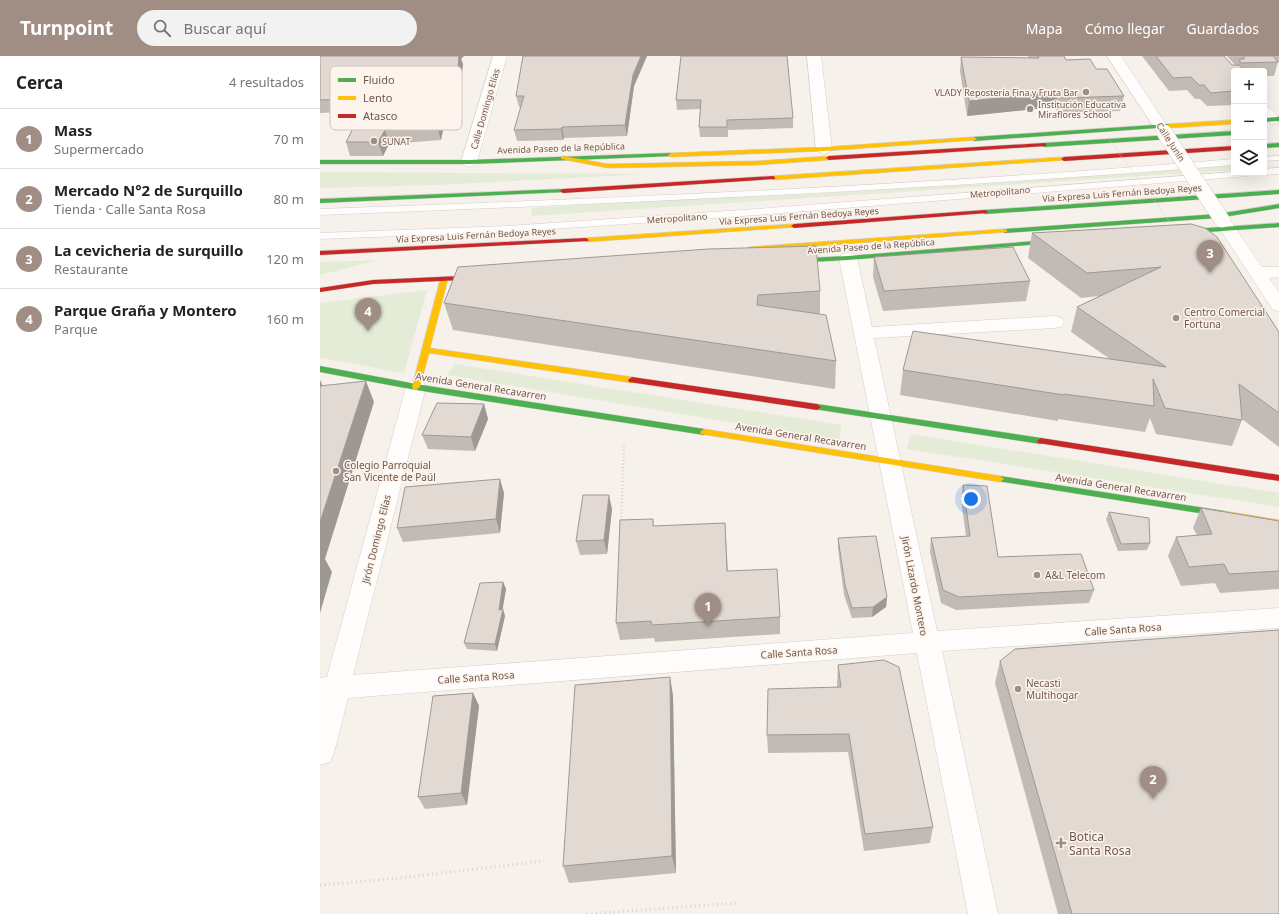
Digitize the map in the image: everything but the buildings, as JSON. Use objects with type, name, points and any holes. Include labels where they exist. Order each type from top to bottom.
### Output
[{"type":"main road","name":"Avenida Paseo de la República","points":[[320,162],[470,162],[824,149],[1162,129],[1231,122]]},
{"type":"main road","points":[[563,158],[608,166],[757,163],[1231,133]]},
{"type":"main road","points":[[1267,146],[1279,145]]},
{"type":"main road","points":[[320,201],[588,190],[1231,148]]},
{"type":"main road","name":"Vía Expresa Luis Fernán Bedoya Reyes","points":[[320,253],[608,239],[1279,192]]},
{"type":"main road","points":[[740,250],[1217,216],[1279,206]]},
{"type":"main road","points":[[1170,228],[1224,224],[1279,225]]},
{"type":"main road","name":"Avenida Paseo de la República","points":[[777,262],[1068,241]]},
{"type":"main road","points":[[320,290],[373,282],[490,277]]},
{"type":"main road","name":"Jirón Domingo Elías","points":[[416,387],[444,279]]},
{"type":"main road","points":[[426,350],[881,416],[1279,478]]},
{"type":"main road","name":"Avenida General Recavarren","points":[[320,369],[416,387],[1279,523]]},
{"type":"street","name":"Calle Domingo Elías","points":[[470,162],[500,56]]},
{"type":"street","points":[[814,56],[824,149]]},
{"type":"street","name":"Calle Junín","points":[[1114,56],[1279,306]]},
{"type":"street","name":"Jirón Lizardo Montero","points":[[848,258],[983,914]]},
{"type":"street","points":[[1257,273],[1279,272]]},
{"type":"street","points":[[864,333],[1055,322]]},
{"type":"street","name":"Jirón Domingo Elías","points":[[320,753],[329,689],[416,387]]},
{"type":"street","name":"Calle Santa Rosa","points":[[329,689],[927,642],[1279,618]]},
{"type":"lane","points":[[1267,159],[1279,158]]},
{"type":"lane","name":"Metropolitano","points":[[320,212],[645,200],[1103,173],[1231,162]]},
{"type":"lane","points":[[1267,172],[1279,171]]},
{"type":"lane","name":"Metropolitano","points":[[320,236],[516,229],[757,212],[1231,174]]},
{"type":"path","points":[[1108,138],[1170,228]]},
{"type":"path","points":[[621,528],[623,444],[633,421]]},
{"type":"path","points":[[320,885],[391,880],[544,861]]},
{"type":"path","points":[[587,914],[737,903]]},
{"type":"green space","points":[[1231,164],[1231,170],[531,216],[532,208]]},
{"type":"green space","points":[[320,172],[648,174],[436,185],[320,188]]},
{"type":"green space","points":[[379,260],[320,275],[320,262]]},
{"type":"green space","points":[[427,290],[404,373],[320,358],[320,303]]},
{"type":"green space","points":[[455,364],[841,425],[840,440],[447,375]]},
{"type":"green space","points":[[911,434],[1279,493],[1279,507],[907,449]]},
{"type":"traffic: fast","points":[[1267,120],[1279,119]]},
{"type":"traffic: fast","points":[[974,139],[1169,126]]},
{"type":"traffic: fast","points":[[1044,145],[1231,133]]},
{"type":"traffic: fast","points":[[1267,146],[1279,145]]},
{"type":"traffic: fast","points":[[320,162],[469,162],[671,155]]},
{"type":"traffic: fast","points":[[320,201],[563,191]]},
{"type":"traffic: fast","points":[[985,212],[1279,192]]},
{"type":"traffic: fast","points":[[1005,231],[1217,216],[1279,206]]},
{"type":"traffic: fast","points":[[1179,232],[1279,225]]},
{"type":"traffic: fast","points":[[788,261],[848,258],[1061,241]]},
{"type":"traffic: fast","points":[[320,369],[416,387],[704,432]]},
{"type":"traffic: fast","points":[[817,407],[1041,441]]},
{"type":"traffic: fast","points":[[1000,479],[1224,514]]},
{"type":"traffic: slow","points":[[1169,126],[1231,122]]},
{"type":"traffic: slow","points":[[671,155],[824,149],[974,139]]},
{"type":"traffic: slow","points":[[563,158],[608,166],[757,163],[829,158]]},
{"type":"traffic: slow","points":[[773,178],[1064,159]]},
{"type":"traffic: slow","points":[[586,240],[794,226]]},
{"type":"traffic: slow","points":[[749,249],[1005,231]]},
{"type":"traffic: slow","points":[[416,387],[444,279]]},
{"type":"traffic: slow","points":[[426,350],[632,380]]},
{"type":"traffic: slow","points":[[704,432],[1000,479]]},
{"type":"traffic: slow","points":[[1224,514],[1279,523]]},
{"type":"traffic: jam","points":[[829,158],[1044,145]]},
{"type":"traffic: jam","points":[[1064,159],[1231,148]]},
{"type":"traffic: jam","points":[[563,191],[773,178]]},
{"type":"traffic: jam","points":[[794,226],[985,212]]},
{"type":"traffic: jam","points":[[320,253],[586,240]]},
{"type":"traffic: jam","points":[[320,290],[373,282],[482,277]]},
{"type":"traffic: jam","points":[[632,380],[817,407]]},
{"type":"traffic: jam","points":[[1041,441],[1279,478]]},
{"type":"place","name":"VLADY Repostería Fina y Fruta Bar","points":[[1086,92]]},
{"type":"place","name":"Institución Educativa Miraflores School","points":[[1030,109]]},
{"type":"place","name":"SUNAT","points":[[374,141]]},
{"type":"place","name":"La cevicheria de surquillo","points":[[1210,273]]},
{"type":"place","name":"Centro Comercial Fortuna","points":[[1176,318]]},
{"type":"place","name":"Parque Graña y Montero","points":[[368,331]]},
{"type":"place","name":"Colegio Parroquial San Vicente de Paúl","points":[[336,471]]},
{"type":"place","name":"A&L Telecom","points":[[1037,575]]},
{"type":"place","name":"Mass","points":[[708,626]]},
{"type":"place","name":"Necasti Multihogar","points":[[1018,689]]},
{"type":"place","name":"Mercado N°2 de Surquillo","points":[[1153,799]]},
{"type":"place","name":"Botica Santa Rosa","points":[[1061,843]]}]
